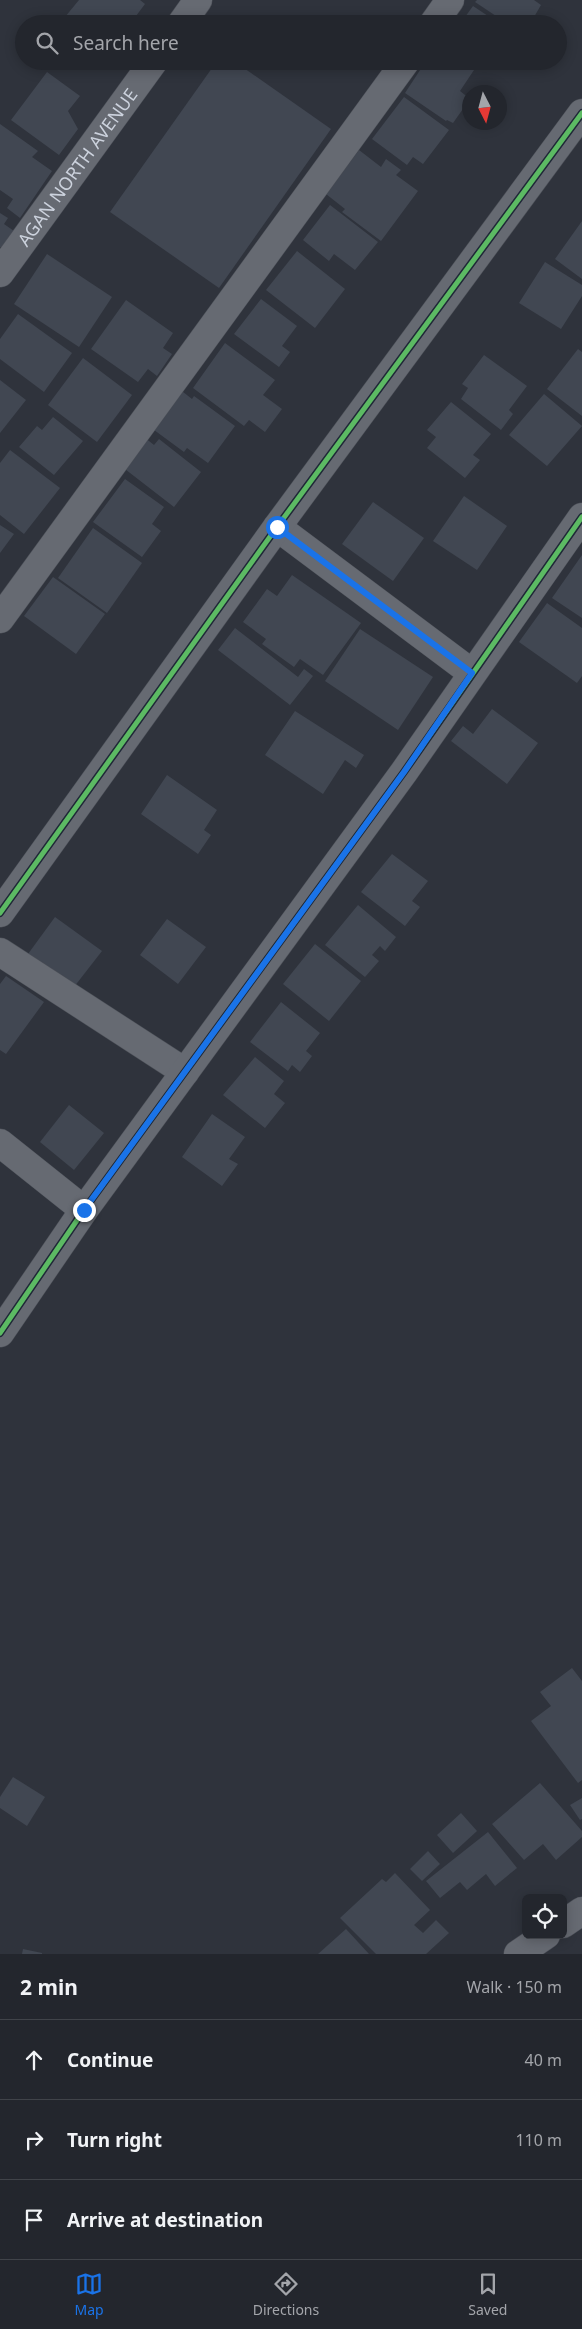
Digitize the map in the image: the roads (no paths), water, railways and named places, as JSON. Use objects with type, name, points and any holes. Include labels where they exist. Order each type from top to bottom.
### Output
[{"type":"street","points":[[187,15],[198,0]]},
{"type":"street","points":[[439,15],[450,0]]},
{"type":"street","name":"AGAN NORTH AVENUE","points":[[0,273],[147,70]]},
{"type":"street","points":[[0,619],[399,70]]},
{"type":"street","points":[[0,913],[277,527],[582,114]]},
{"type":"street","points":[[1,1331],[84,1210],[404,772],[582,517]]},
{"type":"street","points":[[277,527],[472,673]]},
{"type":"street","points":[[0,952],[185,1072]]},
{"type":"street","points":[[0,1143],[84,1210]]},
{"type":"street","points":[[567,1921],[582,1911]]},
{"type":"street","points":[[518,1954],[540,1939]]}]
